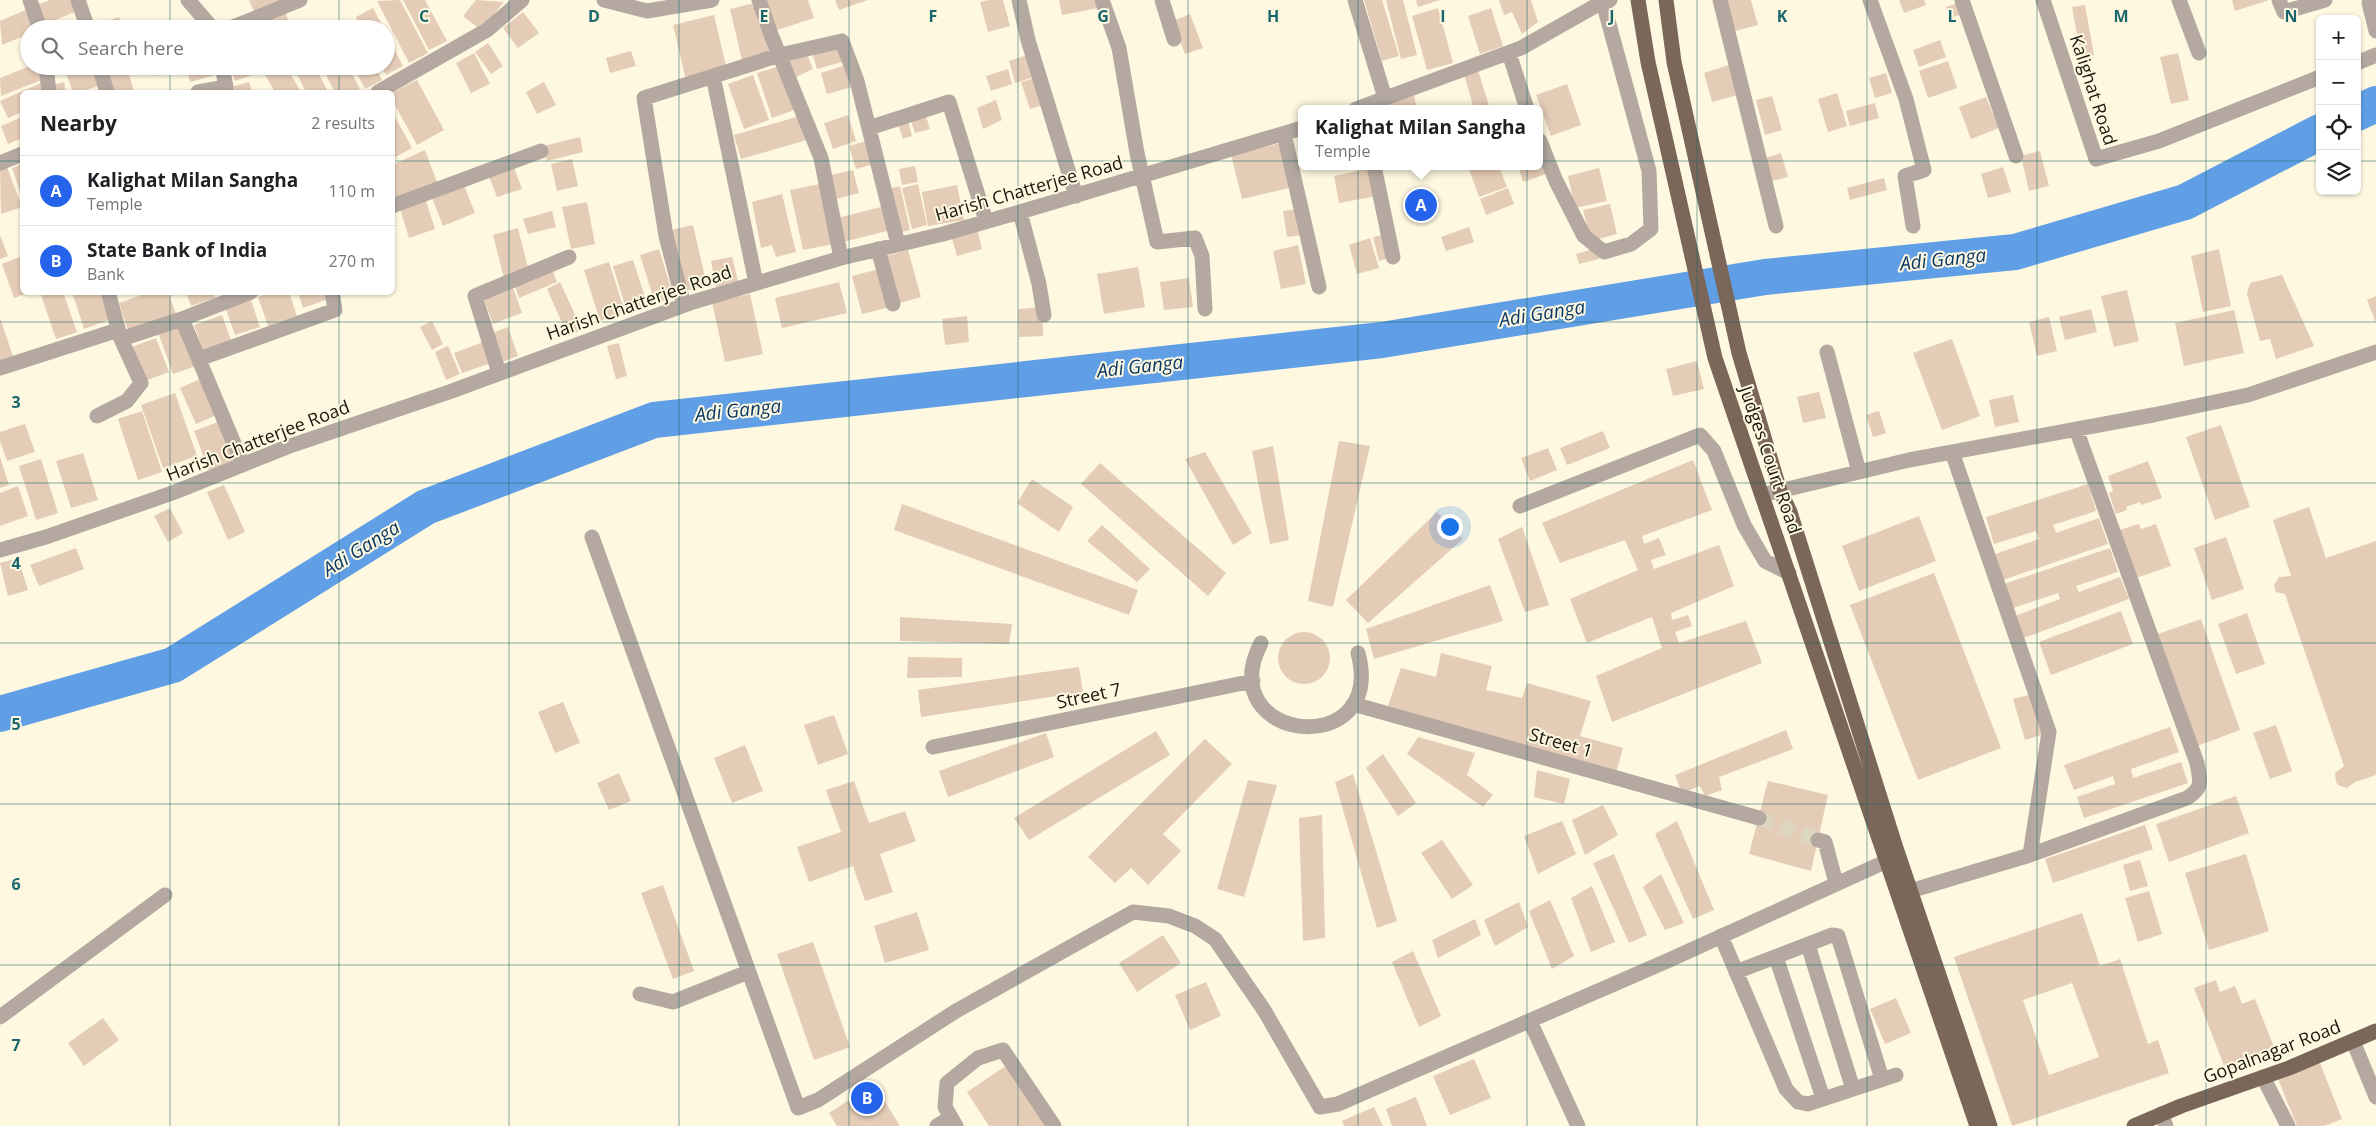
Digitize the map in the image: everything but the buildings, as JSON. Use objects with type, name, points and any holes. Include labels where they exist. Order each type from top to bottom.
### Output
[{"type":"main road","name":"Judges Court Road","points":[[1638,0],[1648,62],[1715,358],[1978,1126]]},
{"type":"main road","name":"Judges Court Road","points":[[1666,0],[1674,62],[1738,353],[1780,491],[1790,512],[1910,891],[1990,1126]]},
{"type":"main road","name":"Gopalnagar Road","points":[[2134,1126],[2164,1120],[2182,1106],[2263,1077],[2376,1031]]},
{"type":"street","points":[[30,0],[37,20]]},
{"type":"street","points":[[78,0],[85,20]]},
{"type":"street","points":[[188,0],[205,20]]},
{"type":"street","points":[[250,20],[300,0]]},
{"type":"street","points":[[382,90],[488,30],[522,0]]},
{"type":"street","points":[[604,0],[647,11],[709,1]]},
{"type":"street","points":[[759,0],[821,158],[841,258]]},
{"type":"street","points":[[1019,0],[1028,40],[1076,196]]},
{"type":"street","points":[[1102,0],[1119,48],[1156,242],[1195,238],[1202,256],[1205,309]]},
{"type":"street","points":[[1162,0],[1174,39]]},
{"type":"street","points":[[1355,0],[1385,98]]},
{"type":"street","points":[[1720,0],[1776,226]]},
{"type":"street","points":[[1870,0],[1906,99],[1924,170],[1905,176],[1914,226]]},
{"type":"street","points":[[1962,0],[2016,156]]},
{"type":"street","name":"Kalighat Road","points":[[2043,0],[2096,159],[2159,141],[2316,80]]},
{"type":"street","points":[[2179,0],[2199,53]]},
{"type":"street","points":[[2279,0],[2284,12],[2325,0]]},
{"type":"street","points":[[2371,0],[2369,3],[2376,30]]},
{"type":"street","points":[[1368,105],[1509,53],[1607,1],[1649,171],[1651,229],[1631,244],[1604,252],[1584,236],[1556,181],[1543,148]]},
{"type":"street","points":[[684,305],[666,236],[644,98],[780,55],[842,41],[857,81],[898,244]]},
{"type":"street","points":[[1509,53],[1523,105]]},
{"type":"street","points":[[2361,61],[2376,55]]},
{"type":"street","points":[[47,75],[49,90]]},
{"type":"street","points":[[101,75],[105,90]]},
{"type":"street","points":[[224,75],[226,90]]},
{"type":"street","points":[[712,76],[756,283]]},
{"type":"street","points":[[869,128],[949,102],[986,221]]},
{"type":"street","name":"Harish Chatterjee Road","points":[[0,550],[46,537],[140,504],[287,447],[684,305],[841,258],[1076,196],[1298,129]]},
{"type":"street","points":[[1284,134],[1319,287]]},
{"type":"street","points":[[395,205],[541,151]]},
{"type":"street","points":[[0,163],[20,155]]},
{"type":"street","points":[[1375,170],[1393,257]]},
{"type":"street","points":[[1020,212],[1039,284],[1044,315]]},
{"type":"street","points":[[878,249],[893,304]]},
{"type":"street","points":[[499,372],[475,296],[569,257]]},
{"type":"street","points":[[97,416],[128,400],[141,383],[120,334],[109,295]]},
{"type":"street","points":[[0,368],[120,334],[182,319],[243,295]]},
{"type":"street","points":[[199,359],[335,310],[332,295]]},
{"type":"street","points":[[182,319],[243,465]]},
{"type":"street","points":[[1826,352],[1859,472]]},
{"type":"street","points":[[1762,495],[1952,452],[2153,415],[2248,395],[2376,352]]},
{"type":"street","points":[[1910,891],[2030,855],[2187,798],[2196,793],[2201,784],[2197,763],[2076,429]]},
{"type":"street","points":[[1520,506],[1700,435],[1714,451],[1744,525],[1765,561],[1789,573]]},
{"type":"street","points":[[1952,452],[2049,732],[2030,855]]},
{"type":"street","points":[[592,537],[798,1108],[818,1100],[956,1011],[1133,912],[1169,916],[1195,926],[1215,939],[1264,1010],[1320,1107],[1338,1104],[1530,1021],[1887,861]]},
{"type":"street","points":[[1261,643],[1252,667],[1252,681],[1262,705],[1282,722],[1308,729],[1333,722],[1352,704],[1362,680],[1358,653]]},
{"type":"street","name":"Street 7","points":[[933,747],[1252,681]]},
{"type":"street","name":"Street 1","points":[[1352,704],[1758,818]]},
{"type":"street","points":[[1818,840],[1825,842],[1836,883]]},
{"type":"street","points":[[0,1017],[165,895]]},
{"type":"street","points":[[1721,936],[1736,972],[1786,1089],[1798,1102],[1808,1104],[1889,1077],[1838,936],[1832,936],[1736,972]]},
{"type":"street","points":[[1808,945],[1853,1089]]},
{"type":"street","points":[[1776,957],[1823,1098]]},
{"type":"street","points":[[640,994],[674,1002],[748,972]]},
{"type":"street","points":[[1530,1021],[1578,1126]]},
{"type":"street","points":[[2353,1040],[2376,1097]]},
{"type":"street","points":[[948,1123],[945,1107],[947,1083],[978,1058],[1003,1050],[1054,1126]]},
{"type":"street","points":[[2263,1077],[2288,1126]]},
{"type":"waterway","name":"Adi Ganga","points":[[2361,111],[2376,104]]},
{"type":"waterway","name":"Adi Ganga","points":[[0,714],[173,665],[426,507],[654,420],[1382,340],[1765,277],[2015,252],[2185,202],[2316,134]]},
{"type":"tunnel","points":[[1759,818],[1818,840]]},
{"type":"place","name":"Kalighat Milan Sangha","points":[[1421,205]]},
{"type":"place","name":"State Bank of India","points":[[867,1098]]}]
